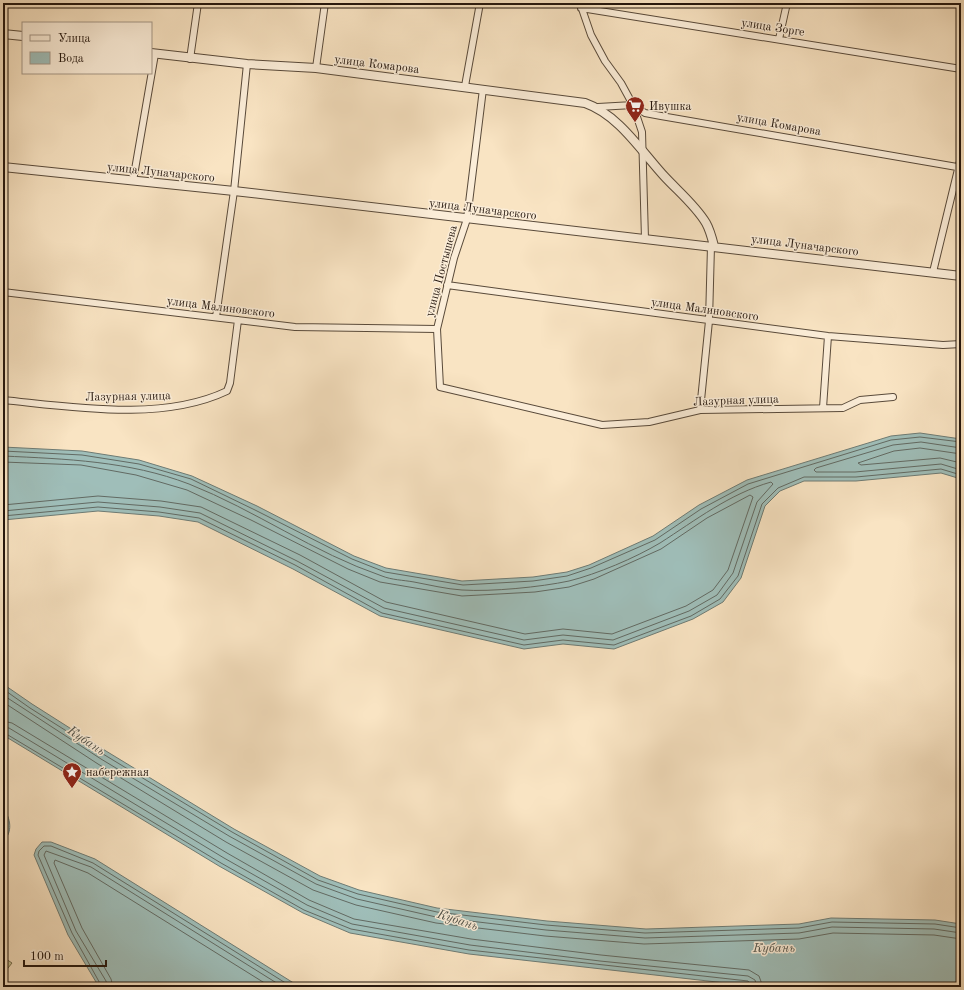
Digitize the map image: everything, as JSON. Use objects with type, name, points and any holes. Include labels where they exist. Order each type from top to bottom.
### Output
[{"type":"street","points":[[190,59],[198,3]]},
{"type":"street","points":[[316,68],[325,3]]},
{"type":"street","points":[[465,86],[480,3]]},
{"type":"street","points":[[780,39],[787,3]]},
{"type":"street","points":[[580,5],[591,35],[605,61],[622,83],[633,105],[642,132],[644,154],[644,239]]},
{"type":"street","name":"улица Зорге","points":[[580,5],[961,69]]},
{"type":"street","points":[[3,34],[22,36]]},
{"type":"street","name":"улица Комарова","points":[[153,54],[247,64],[316,68],[465,86],[585,103],[598,107],[633,105],[645,113],[957,166]]},
{"type":"street","points":[[216,317],[234,191],[247,64]]},
{"type":"street","points":[[133,181],[150,74]]},
{"type":"street","name":"улица Постышева","points":[[440,387],[437,329],[447,285],[467,219],[483,89]]},
{"type":"street","name":"улица Комарова","points":[[598,107],[623,128],[644,154],[699,214],[710,232],[713,246]]},
{"type":"street","points":[[933,272],[957,166],[961,157]]},
{"type":"street","name":"улица Луначарского","points":[[3,167],[234,191],[961,276]]},
{"type":"street","points":[[954,183],[961,184]]},
{"type":"street","points":[[700,410],[709,321],[713,246]]},
{"type":"street","name":"улица Малиновского","points":[[447,285],[828,336],[943,345],[961,344]]},
{"type":"street","name":"улица Малиновского","points":[[3,292],[295,327],[437,329]]},
{"type":"street","name":"Лазурная улица","points":[[3,400],[84,409],[169,408],[214,397],[227,391],[230,383],[238,320]]},
{"type":"street","points":[[822,408],[828,336]]},
{"type":"street","name":"Лазурная улица","points":[[440,387],[602,425],[649,422],[700,410],[843,408],[860,400],[893,397]]},
{"type":"shaded area","points":[[3,957],[12,963],[4,973],[7,987],[3,987]]},
{"type":"water","points":[[920,433],[961,439],[961,479],[941,473],[856,481],[804,481],[780,491],[765,506],[741,578],[723,602],[693,619],[614,649],[563,644],[524,649],[380,616],[293,569],[198,522],[159,516],[98,511],[3,520],[3,447],[82,451],[139,460],[192,476],[257,506],[354,556],[386,568],[462,581],[533,577],[567,572],[589,565],[653,536],[699,505],[747,480],[891,436]]},
{"type":"water","name":"Кубань","points":[[3,684],[106,751],[234,829],[320,876],[359,890],[437,908],[547,921],[646,929],[799,924],[831,918],[935,920],[961,924],[961,987],[761,987],[469,954],[350,933],[303,913],[219,866],[3,735]]},
{"type":"water","points":[[3,808],[8,816],[10,830],[3,841]]},
{"type":"water","points":[[42,842],[51,842],[95,859],[300,987],[99,987],[68,935],[34,855],[36,849]]},
{"type":"place","name":"Ивушка","points":[[635,123]]},
{"type":"place","name":"набережная","points":[[72,789]]}]
